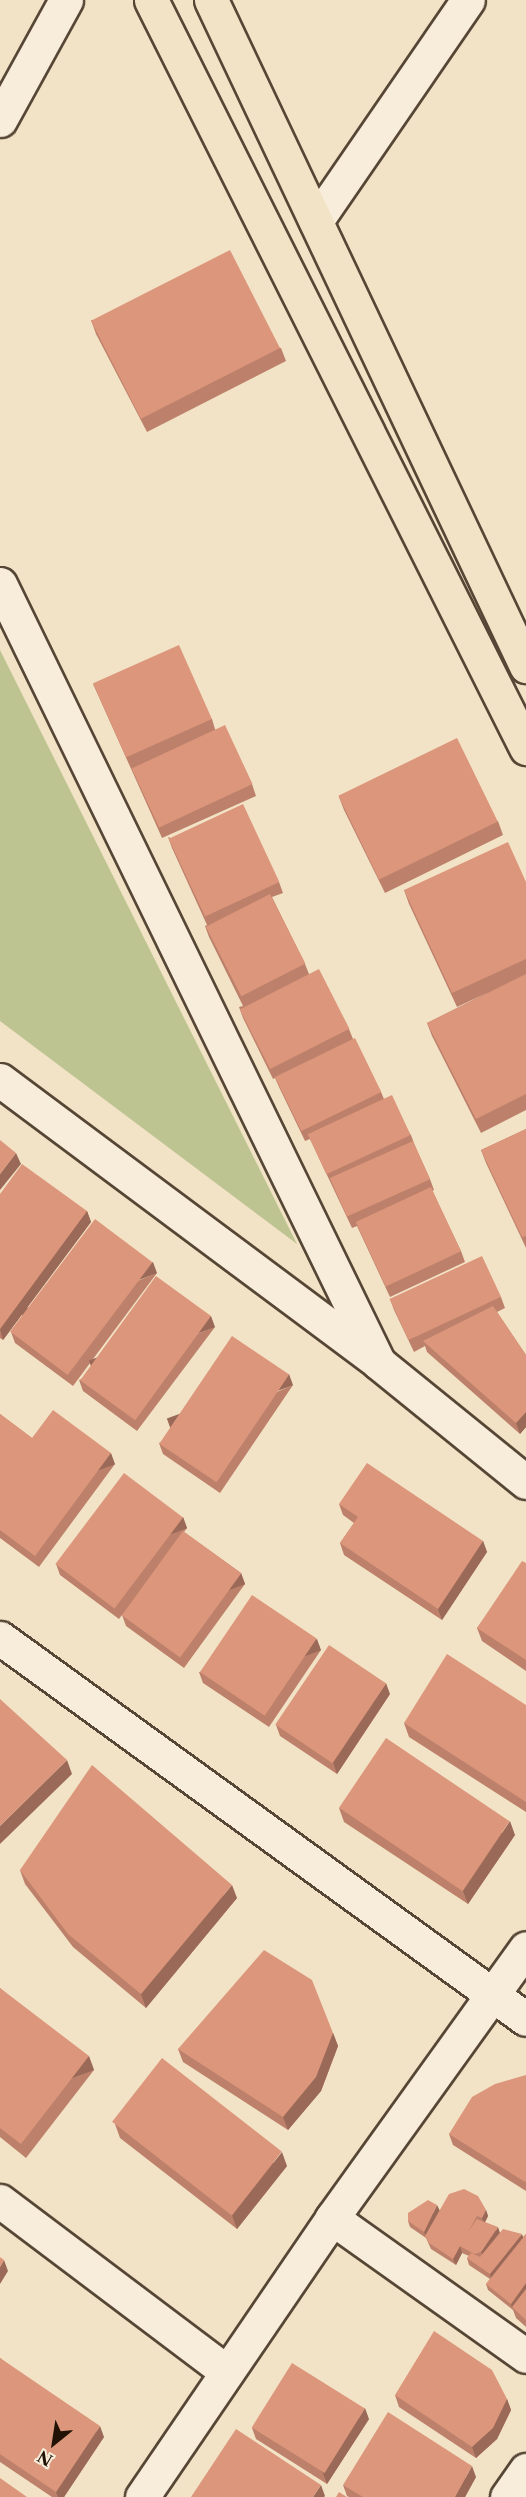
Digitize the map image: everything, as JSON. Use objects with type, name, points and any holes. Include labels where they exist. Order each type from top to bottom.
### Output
[{"type":"main road","points":[[152,0],[526,748]]},
{"type":"main road","points":[[211,0],[526,666]]},
{"type":"street","points":[[0,120],[66,0]]},
{"type":"street","points":[[316,221],[468,0]]},
{"type":"street","points":[[0,584],[379,1363]]},
{"type":"street","points":[[0,1080],[379,1363],[526,1482]]},
{"type":"street","points":[[0,1638],[526,2019]]},
{"type":"street","points":[[142,2497],[332,2218],[494,1996],[526,1948]]},
{"type":"street","points":[[0,2201],[226,2371]]},
{"type":"street","points":[[332,2218],[526,2356]]},
{"type":"street","points":[[507,2497],[526,2470]]},
{"type":"green space","points":[[0,650],[297,1244],[0,1021]]},
{"type":"building","points":[[230,250],[280,348],[141,419],[91,321]]},
{"type":"building","points":[[179,645],[212,719],[126,757],[93,683]]},
{"type":"building","points":[[225,725],[252,784],[159,827],[132,769]]},
{"type":"building","points":[[457,738],[498,822],[379,879],[338,796]]},
{"type":"building","points":[[243,804],[279,882],[205,917],[169,839]]},
{"type":"building","points":[[508,842],[526,882],[526,959],[452,993],[404,890]]},
{"type":"building","points":[[270,894],[305,963],[241,996],[206,927]]},
{"type":"building","points":[[319,969],[349,1029],[270,1069],[240,1009]]},
{"type":"building","points":[[526,974],[526,1094],[476,1119],[427,1023]]},
{"type":"building","points":[[355,1038],[381,1092],[301,1131],[275,1077]]},
{"type":"building","points":[[392,1095],[411,1135],[326,1174],[308,1134]]},
{"type":"building","points":[[526,1129],[526,1236],[522,1237],[481,1150]]},
{"type":"building","points":[[0,1140],[16,1153],[0,1174]]},
{"type":"building","points":[[413,1141],[430,1179],[347,1216],[330,1178]]},
{"type":"building","points":[[22,1164],[87,1211],[0,1329],[0,1194]]},
{"type":"building","points":[[431,1187],[461,1251],[386,1286],[356,1222]]},
{"type":"building","points":[[95,1219],[153,1262],[68,1375],[10,1332]]},
{"type":"building","points":[[482,1256],[501,1297],[409,1340],[390,1299]]},
{"type":"building","points":[[156,1276],[211,1316],[135,1420],[80,1380]]},
{"type":"building","points":[[493,1306],[526,1355],[526,1412],[516,1423],[423,1341]]},
{"type":"building","points":[[232,1336],[289,1375],[217,1482],[159,1444]]},
{"type":"building","points":[[53,1410],[111,1453],[35,1556],[0,1530],[0,1414],[32,1438]]},
{"type":"building","points":[[367,1463],[483,1541],[438,1609],[340,1543],[358,1517],[339,1504]]},
{"type":"building","points":[[124,1473],[183,1518],[114,1609],[55,1564]]},
{"type":"building","points":[[183,1531],[241,1573],[180,1657],[122,1615]]},
{"type":"building","points":[[522,1561],[526,1563],[526,1660],[477,1628]]},
{"type":"building","points":[[252,1595],[317,1639],[265,1716],[200,1672]]},
{"type":"building","points":[[329,1645],[386,1684],[333,1763],[275,1725]]},
{"type":"building","points":[[447,1654],[526,1705],[526,1802],[404,1723]]},
{"type":"building","points":[[0,1699],[67,1760],[0,1826]]},
{"type":"building","points":[[386,1738],[510,1821],[463,1891],[339,1808]]},
{"type":"building","points":[[92,1765],[232,1885],[141,1994],[68,1934],[20,1870]]},
{"type":"building","points":[[264,1950],[312,1980],[333,2033],[316,2077],[283,2117],[178,2049]]},
{"type":"building","points":[[0,1988],[89,2056],[21,2144],[0,2128]]},
{"type":"building","points":[[162,2058],[282,2152],[232,2215],[112,2122]]},
{"type":"building","points":[[526,2075],[525,2182],[449,2134],[472,2097],[495,2084]]},
{"type":"building","points":[[464,2189],[478,2196],[486,2210],[482,2218],[477,2216],[468,2232],[477,2219],[498,2227],[481,2252],[474,2254],[460,2246],[453,2259],[429,2243],[425,2236],[449,2194]]},
{"type":"building","points":[[428,2200],[437,2205],[424,2232],[408,2221],[408,2213]]},
{"type":"building","points":[[503,2229],[522,2234],[490,2274],[467,2258],[471,2253],[480,2257]]},
{"type":"building","points":[[526,2234],[526,2283],[511,2304],[486,2284]]},
{"type":"building","points":[[526,2289],[526,2320],[512,2307]]},
{"type":"building","points":[[434,2331],[492,2370],[507,2399],[493,2428],[472,2447],[395,2395]]},
{"type":"building","points":[[0,2358],[100,2426],[56,2492],[0,2454]]},
{"type":"building","points":[[292,2363],[365,2409],[325,2473],[252,2427]]},
{"type":"building","points":[[388,2412],[472,2466],[455,2497],[363,2497],[343,2485]]},
{"type":"building","points":[[236,2429],[321,2485],[313,2497],[191,2497]]},
{"type":"building","points":[[0,2478],[27,2497],[0,2497]]},
{"type":"building","points":[[339,2492],[347,2497],[336,2497]]}]
